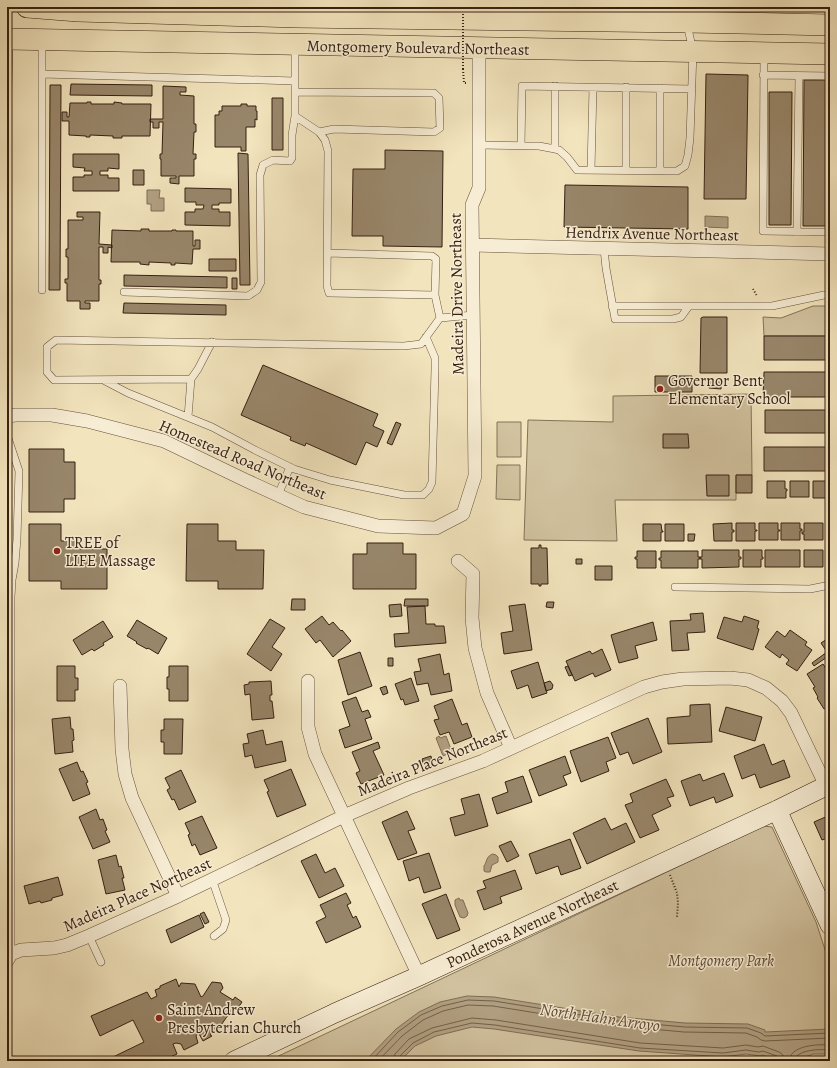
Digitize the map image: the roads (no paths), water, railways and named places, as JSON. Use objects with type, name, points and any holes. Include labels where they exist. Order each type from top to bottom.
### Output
[{"type":"main road","name":"Montgomery Boulevard Northeast","points":[[35,8],[78,11],[262,11],[296,17],[830,25]]},
{"type":"main road","points":[[35,8],[42,40]]},
{"type":"main road","points":[[295,44],[296,17]]},
{"type":"main road","name":"Montgomery Boulevard Northeast","points":[[8,39],[830,54]]},
{"type":"street","name":"Madeira Drive Northeast","points":[[463,514],[475,476],[472,205],[479,188],[480,48]]},
{"type":"street","name":"Hendrix Avenue Northeast","points":[[473,245],[830,254]]},
{"type":"street","name":"Homestead Road Northeast","points":[[7,416],[26,414],[66,417],[164,441],[304,507],[378,526],[436,528],[463,514]]},
{"type":"street","points":[[458,561],[472,574],[472,618],[475,648],[488,693],[511,748]]},
{"type":"street","name":"Madeira Place Northeast","points":[[9,958],[21,950],[54,948],[67,945],[89,936],[178,896],[344,816],[409,788],[483,761],[644,687],[662,682],[682,679],[730,678],[748,680],[766,688],[782,701],[791,713],[828,785]]},
{"type":"street","points":[[308,681],[308,727],[314,754],[419,976]]},
{"type":"street","points":[[120,686],[122,748],[132,798],[178,896]]},
{"type":"street","name":"Ponderosa Avenue Northeast","points":[[234,1061],[828,785]]},
{"type":"street","points":[[777,810],[830,925]]},
{"type":"lane","points":[[629,7],[641,9],[660,22]]},
{"type":"lane","points":[[479,145],[539,146],[559,150],[567,157],[577,170],[677,171],[685,166],[690,138],[693,52],[687,22]]},
{"type":"lane","points":[[7,140],[8,39]]},
{"type":"lane","points":[[42,40],[42,290]]},
{"type":"lane","points":[[124,292],[248,296],[258,290],[261,282],[260,175],[263,165],[273,160],[290,161],[292,158],[292,135],[295,116],[295,44]]},
{"type":"lane","points":[[764,52],[763,231],[830,232]]},
{"type":"lane","points":[[42,74],[295,81]]},
{"type":"lane","points":[[763,75],[830,76]]},
{"type":"lane","points":[[797,232],[799,76]]},
{"type":"lane","points":[[521,146],[522,86],[692,89]]},
{"type":"lane","points":[[555,86],[555,149]]},
{"type":"lane","points":[[591,170],[593,87]]},
{"type":"lane","points":[[626,87],[626,170]]},
{"type":"lane","points":[[660,88],[660,171]]},
{"type":"lane","points":[[295,92],[434,93],[439,98],[440,128],[434,132],[334,129],[319,132]]},
{"type":"lane","points":[[295,116],[319,132],[325,140],[328,151],[327,286],[330,293],[435,295]]},
{"type":"lane","points":[[604,248],[615,319],[673,319],[681,317],[689,306]]},
{"type":"lane","points":[[327,253],[432,256],[436,260],[435,295],[440,318]]},
{"type":"lane","points":[[612,306],[772,306],[830,295]]},
{"type":"lane","points":[[191,379],[54,380],[48,372],[48,347],[56,340],[404,346],[421,344],[440,318],[474,315]]},
{"type":"lane","points":[[103,380],[128,393],[212,427],[290,467],[330,480],[404,495],[423,495],[429,489],[432,482],[435,358],[426,337]]},
{"type":"lane","points":[[188,417],[191,379],[212,342]]},
{"type":"lane","points":[[7,435],[19,471],[17,539],[9,587],[9,958]]},
{"type":"lane","points":[[278,495],[290,467]]},
{"type":"lane","points":[[674,588],[810,589],[830,585]]},
{"type":"lane","points":[[212,879],[226,920],[223,929],[214,936]]},
{"type":"lane","points":[[89,936],[101,962]]},
{"type":"water","points":[[147,190],[160,190],[159,198],[164,198],[164,211],[151,211],[151,204],[147,204]]},
{"type":"water","points":[[705,216],[728,217],[728,228],[705,227]]},
{"type":"water","points":[[439,736],[440,738],[446,736],[452,752],[443,756],[436,738]]},
{"type":"water","points":[[493,854],[498,857],[498,862],[492,865],[490,872],[486,872],[484,871],[484,866],[488,858]]},
{"type":"water","points":[[459,898],[460,900],[463,900],[468,913],[464,918],[460,917],[455,905],[455,900]]},
{"type":"water","name":"North Hahn Arroyo","points":[[467,996],[494,997],[619,1017],[685,1023],[748,1024],[765,1030],[765,1032],[830,1029],[830,1054],[813,1054],[796,1061],[780,1061],[762,1055],[746,1054],[723,1057],[639,1051],[472,1027],[436,1036],[415,1046],[400,1061],[365,1061],[396,1029],[419,1012],[440,1002]]},
{"type":"place","name":"Governor Bent Elementary School","points":[[660,389]]},
{"type":"place","name":"TREE of LIFE Massage","points":[[57,551]]},
{"type":"place","name":"Saint Andrew Presbyterian Church","points":[[159,1018]]},
{"type":"park label","name":"Montgomery Park","points":[[721,960]]}]
